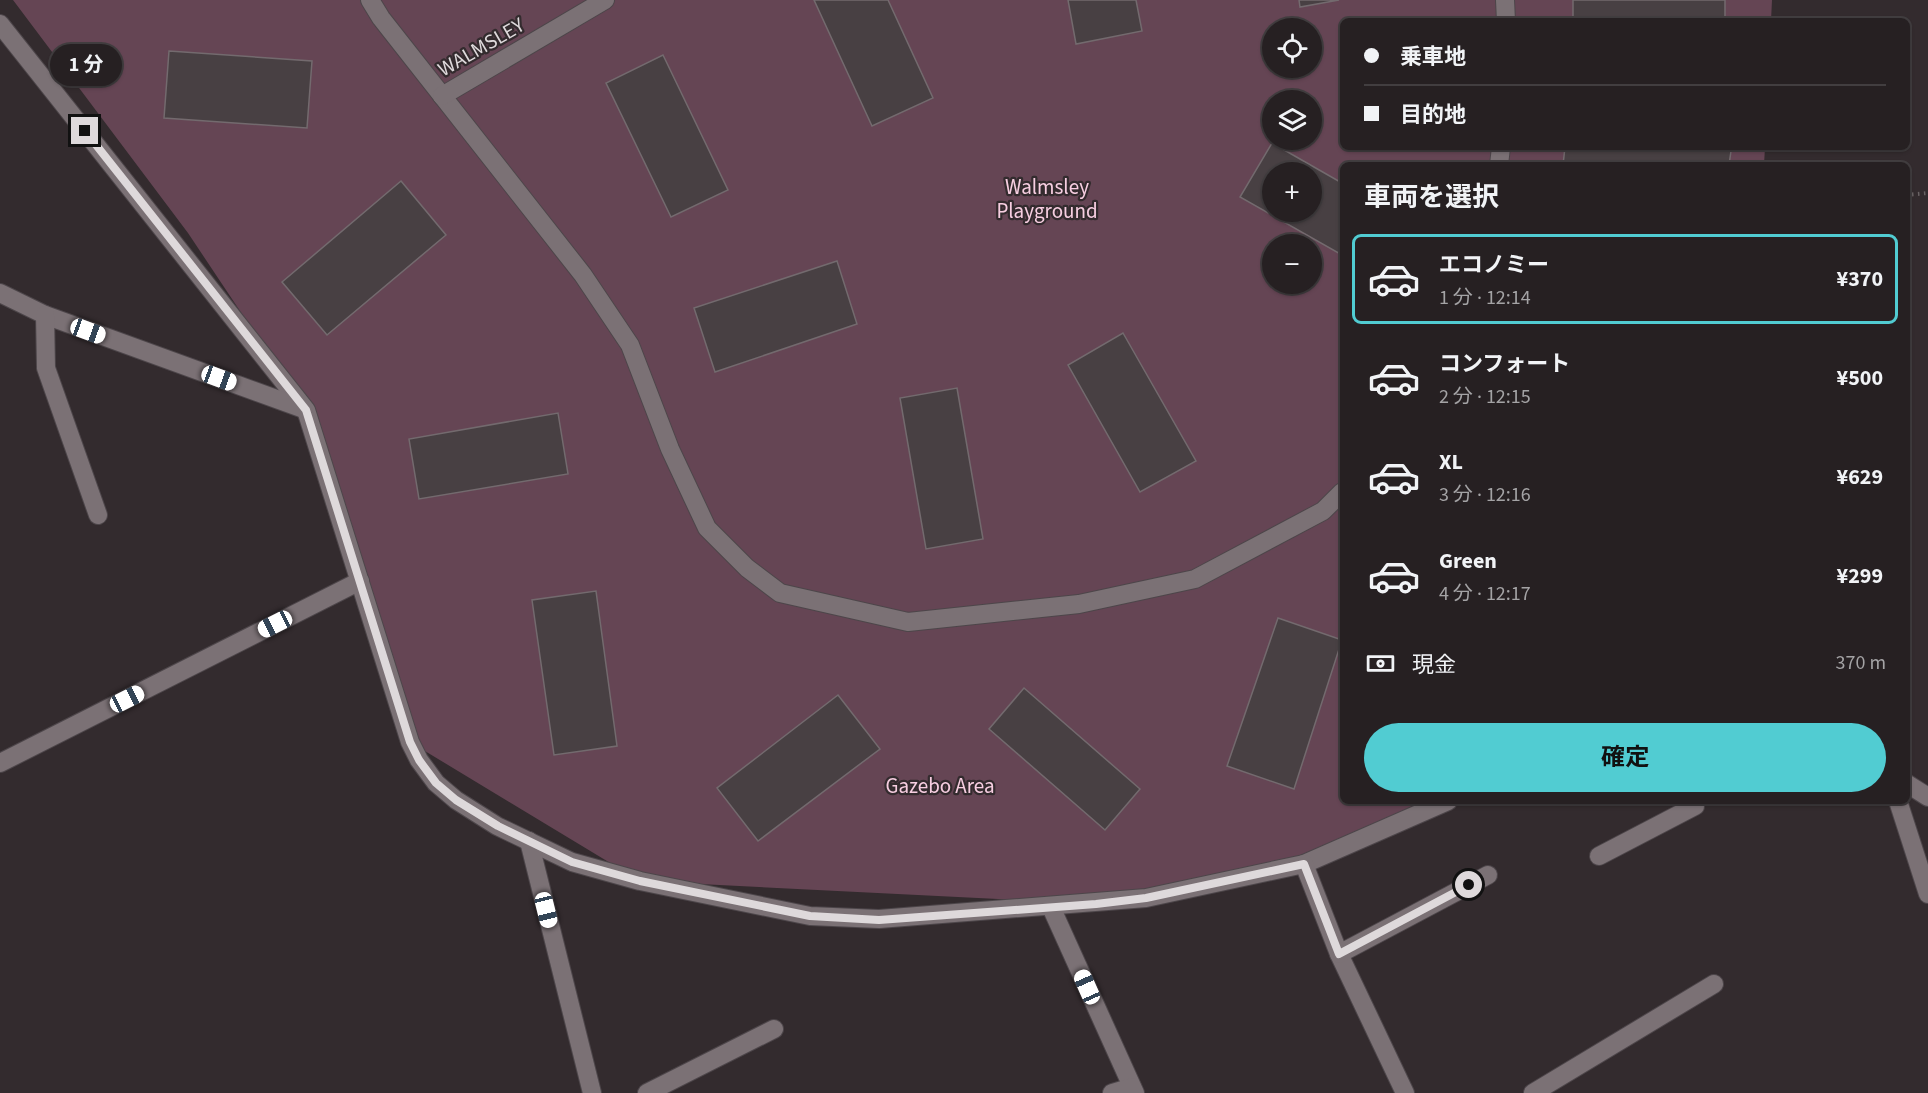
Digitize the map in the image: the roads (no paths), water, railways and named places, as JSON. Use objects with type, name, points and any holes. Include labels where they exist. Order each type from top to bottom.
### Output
[{"type":"street","points":[[370,0],[381,18],[583,275],[630,345],[670,449],[707,528],[747,568],[780,593],[908,622],[1079,604],[1195,579],[1323,512],[1340,494]]},
{"type":"street","name":"WALMSLEY","points":[[442,96],[605,0]]},
{"type":"street","points":[[1505,0],[1506,18]]},
{"type":"street","points":[[0,24],[306,410],[410,742],[419,760],[436,783],[456,800],[498,826],[572,862],[640,881],[810,916],[879,920],[1146,898],[1304,864],[1441,804]]},
{"type":"street","points":[[0,294],[45,315],[306,410]]},
{"type":"street","points":[[45,315],[46,368],[98,514]]},
{"type":"street","points":[[0,762],[360,581]]},
{"type":"street","points":[[1910,786],[1928,797]]},
{"type":"street","points":[[1599,856],[1695,804]]},
{"type":"street","points":[[1899,804],[1928,894]]},
{"type":"street","points":[[529,841],[592,1093]]},
{"type":"street","points":[[1304,864],[1339,954],[1405,1093]]},
{"type":"street","points":[[1339,954],[1488,875]]},
{"type":"street","points":[[1051,907],[1134,1090],[1112,1093]]},
{"type":"street","points":[[1533,1093],[1714,984]]},
{"type":"street","points":[[647,1093],[774,1029]]},
{"type":"park label","name":"Walmsley Playground","points":[[1047,199]]},
{"type":"park label","name":"Gazebo Area","points":[[940,786]]}]
